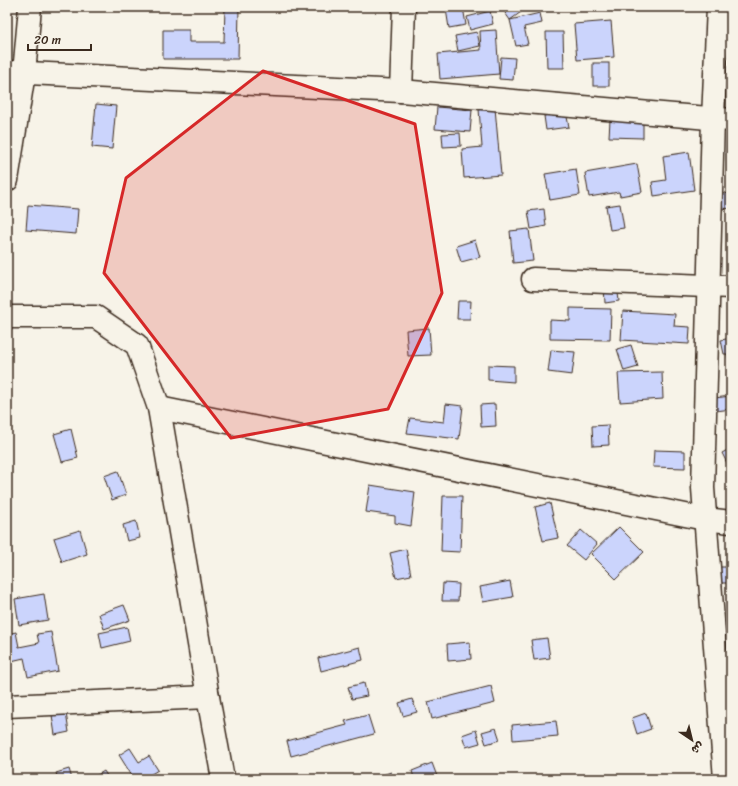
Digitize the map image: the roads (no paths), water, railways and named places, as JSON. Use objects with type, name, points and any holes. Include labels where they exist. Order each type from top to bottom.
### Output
[{"type":"street","points":[[7,180],[16,72],[30,7]]},
{"type":"street","points":[[401,92],[404,7]]},
{"type":"street","points":[[718,7],[722,119],[708,286],[703,488],[725,779]]},
{"type":"street","points":[[16,72],[401,92],[722,119]]},
{"type":"street","points":[[533,280],[731,287]]},
{"type":"street","points":[[7,317],[96,317],[137,345],[159,408],[223,779]]},
{"type":"street","points":[[159,408],[705,519],[731,522]]},
{"type":"street","points":[[7,706],[208,697]]}]
